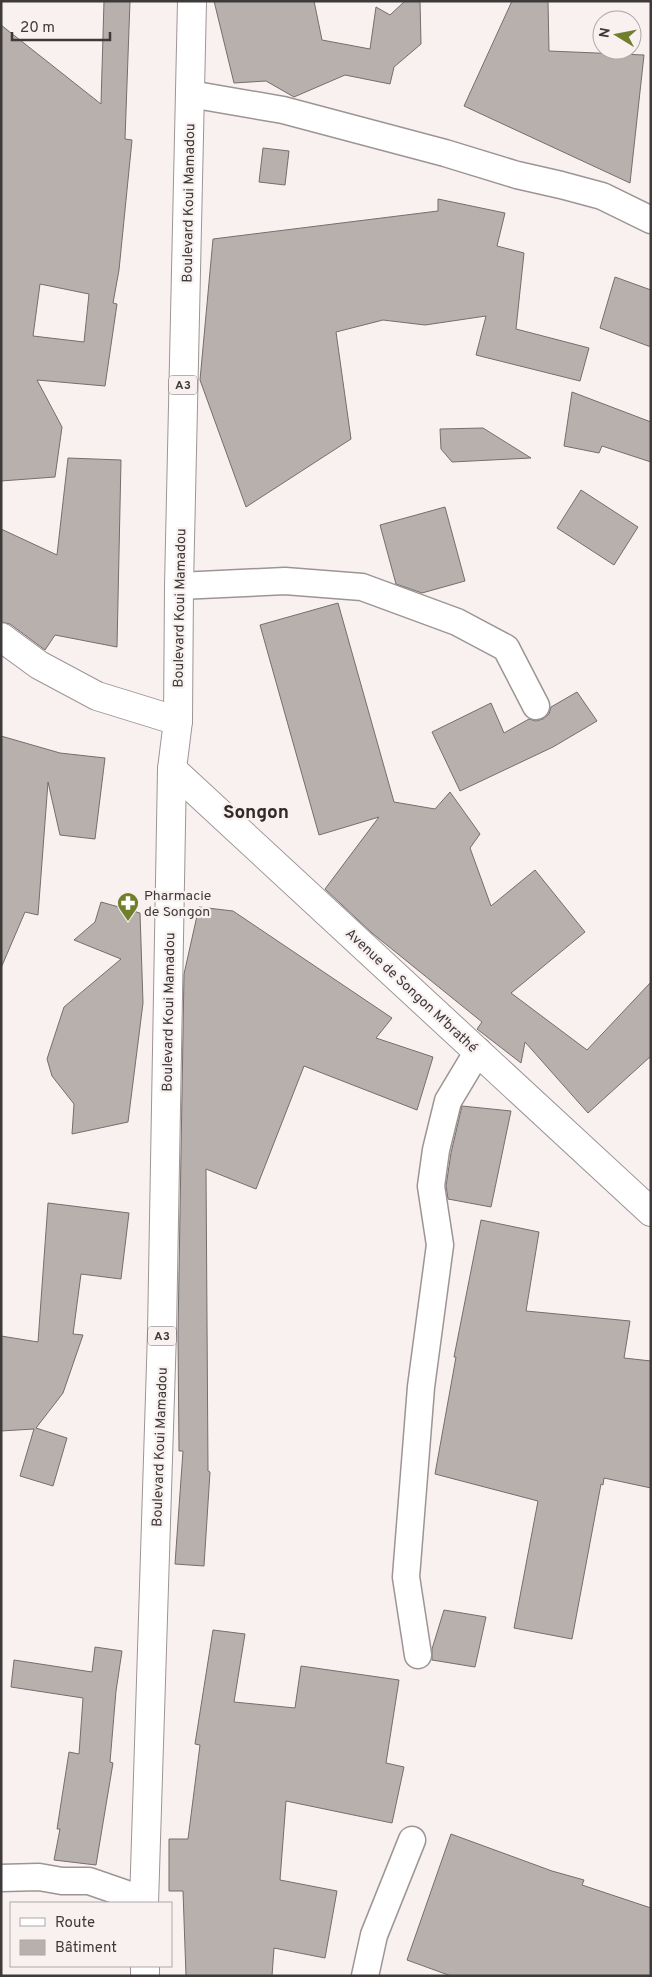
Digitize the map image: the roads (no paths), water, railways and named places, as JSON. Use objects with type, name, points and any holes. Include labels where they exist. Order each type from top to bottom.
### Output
[{"type":"main road","name":"Boulevard Koui Mamadou","points":[[144,1902],[162,1323],[172,769],[178,721],[179,586],[192,1]]},
{"type":"main road","points":[[1,637],[39,665],[97,696],[178,721]]},
{"type":"main road","name":"Avenue de Songon M'brathé","points":[[172,769],[651,1212]]},
{"type":"street","points":[[190,94],[283,110],[445,153],[517,175],[602,196],[651,220]]},
{"type":"street","points":[[179,586],[285,581],[362,587],[457,622],[506,648],[536,706]]},
{"type":"street","points":[[418,1655],[406,1576],[421,1387],[440,1245],[431,1186],[436,1150],[448,1101],[478,1052]]},
{"type":"street","points":[[365,1976],[374,1935],[412,1840]]},
{"type":"street","points":[[1,1878],[39,1877],[62,1881],[89,1881],[144,1902]]},
{"type":"place","name":"Pharmacie de Songon","points":[[128,922]]},
{"type":"district","name":"Songon","points":[[256,811]]}]
